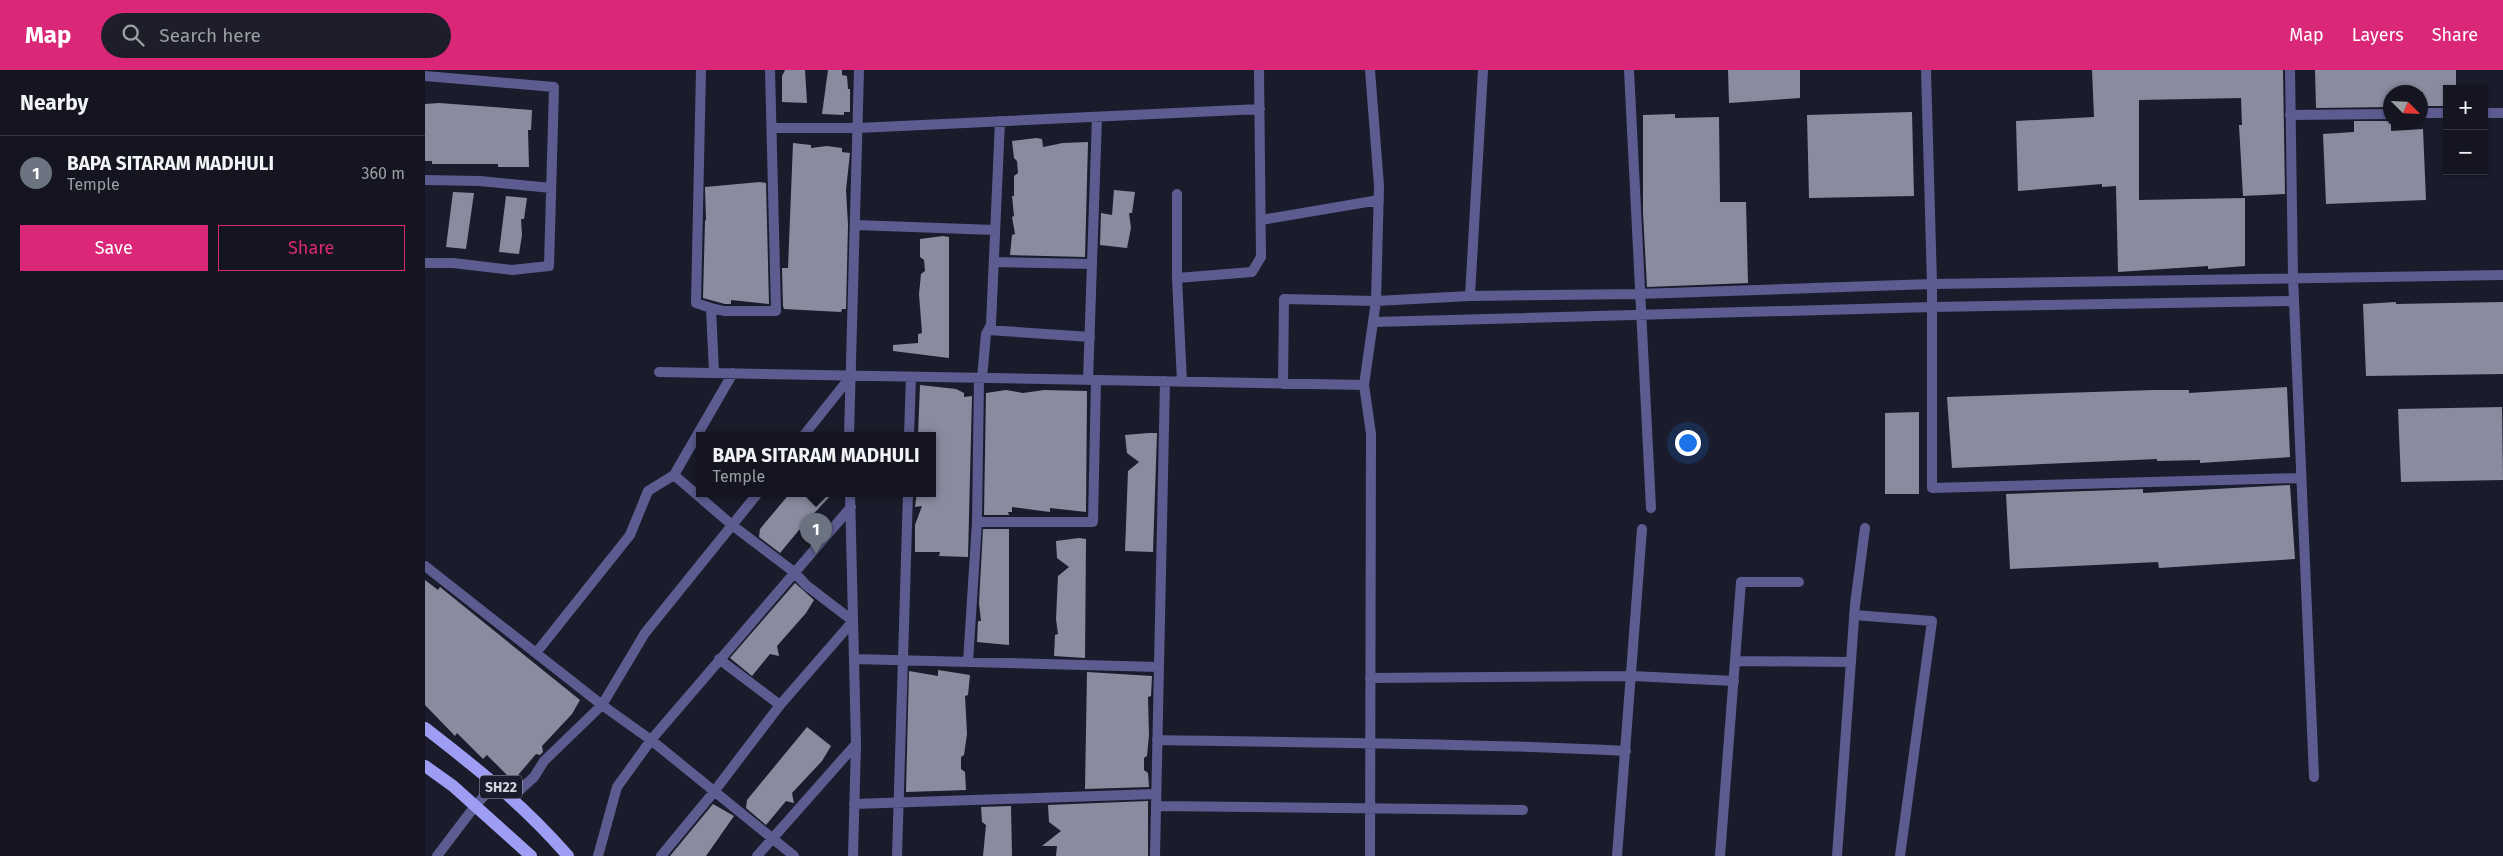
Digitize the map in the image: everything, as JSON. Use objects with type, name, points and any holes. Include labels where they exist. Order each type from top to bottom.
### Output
[{"type":"main road","name":"SH22","points":[[425,728],[496,782],[537,820],[568,856]]},
{"type":"main road","name":"SH22","points":[[425,766],[475,806],[531,856]]},
{"type":"street","points":[[701,70],[696,303],[724,311],[776,311],[770,70]]},
{"type":"street","points":[[849,432],[859,70]]},
{"type":"street","points":[[1177,278],[1252,272],[1261,257],[1259,70]]},
{"type":"street","points":[[1370,70],[1379,200],[1377,301],[1364,385],[1371,434],[1370,856]]},
{"type":"street","points":[[1470,296],[1483,70]]},
{"type":"street","points":[[1629,70],[1651,508]]},
{"type":"street","points":[[1925,70],[1932,284],[1932,488],[2301,478]]},
{"type":"street","points":[[2290,70],[2293,277],[2314,777]]},
{"type":"street","points":[[425,76],[554,87],[549,266],[512,270],[453,263],[425,263]]},
{"type":"street","points":[[772,128],[858,128],[1260,109]]},
{"type":"street","points":[[2428,114],[2443,113]]},
{"type":"street","points":[[2488,113],[2503,113]]},
{"type":"street","points":[[2290,114],[2383,114]]},
{"type":"street","points":[[977,522],[1093,522],[1090,337],[1097,117]]},
{"type":"street","points":[[968,662],[977,522],[981,378],[988,330],[991,325],[1000,121]]},
{"type":"street","points":[[425,180],[480,181],[551,188]]},
{"type":"street","points":[[1177,194],[1177,278],[1182,382]]},
{"type":"street","points":[[1261,220],[1379,200]]},
{"type":"street","points":[[855,225],[995,230]]},
{"type":"street","points":[[994,262],[1092,264]]},
{"type":"street","points":[[1283,384],[1284,299],[1377,301],[1470,296],[1639,294],[1932,284],[2503,275]]},
{"type":"street","points":[[1373,322],[2294,301]]},
{"type":"street","points":[[711,308],[714,373]]},
{"type":"street","points":[[988,330],[1090,337]]},
{"type":"street","points":[[659,372],[1364,385]]},
{"type":"street","points":[[699,432],[733,373]]},
{"type":"street","points":[[806,432],[851,376]]},
{"type":"street","points":[[909,432],[911,377]]},
{"type":"street","points":[[1155,856],[1165,382]]},
{"type":"street","points":[[536,653],[630,535],[648,492],[674,475],[696,437]]},
{"type":"street","points":[[674,475],[696,494]]},
{"type":"street","points":[[700,497],[794,572],[806,585],[853,621]]},
{"type":"street","points":[[512,797],[534,777],[544,761],[602,705],[645,633],[755,497]]},
{"type":"street","points":[[850,497],[856,744],[853,856]]},
{"type":"street","points":[[897,856],[908,497]]},
{"type":"street","points":[[598,856],[617,788],[651,740],[851,507]]},
{"type":"street","points":[[1617,856],[1642,528]]},
{"type":"street","points":[[1837,856],[1854,615],[1865,528]]},
{"type":"street","points":[[425,566],[602,705],[651,740],[713,793],[794,856]]},
{"type":"street","points":[[1720,856],[1741,582],[1799,582]]},
{"type":"street","points":[[1854,615],[1932,621],[1900,856]]},
{"type":"street","points":[[661,856],[713,793],[780,705],[853,621]]},
{"type":"street","points":[[719,659],[780,705]]},
{"type":"street","points":[[854,659],[1159,667]]},
{"type":"street","points":[[1735,661],[1851,662]]},
{"type":"street","points":[[1370,678],[1632,676],[1734,681]]},
{"type":"street","points":[[1157,740],[1370,745],[1511,745],[1626,751]]},
{"type":"street","points":[[757,856],[856,744]]},
{"type":"street","points":[[437,856],[496,782]]},
{"type":"street","points":[[854,804],[1157,794]]},
{"type":"street","points":[[1156,806],[1523,810]]},
{"type":"building","points":[[785,70],[805,70],[807,103],[782,102],[782,76]]},
{"type":"building","points":[[828,70],[842,70],[842,75],[847,76],[848,89],[850,89],[850,112],[844,112],[844,115],[822,114]]},
{"type":"building","points":[[1728,70],[1800,70],[1800,98],[1729,103]]},
{"type":"building","points":[[2092,70],[2283,70],[2285,194],[2243,196],[2239,125],[2242,125],[2241,98],[2139,100],[2139,200],[2245,198],[2245,266],[2208,269],[2208,266],[2118,272],[2116,186],[2102,187],[2102,184],[2018,191],[2016,121],[2094,117]]},
{"type":"building","points":[[2315,70],[2456,70],[2456,85],[2443,85],[2443,106],[2428,106],[2428,85],[2383,85],[2383,107],[2316,108]]},
{"type":"building","points":[[439,103],[532,110],[531,130],[528,130],[529,167],[498,167],[498,164],[432,164],[432,161],[425,161],[425,104]]},
{"type":"building","points":[[1912,112],[1914,196],[1809,198],[1807,115]]},
{"type":"building","points":[[1675,114],[1675,118],[1719,117],[1720,202],[1746,202],[1748,283],[1647,287],[1643,213],[1643,115]]},
{"type":"building","points":[[2354,121],[2383,121],[2383,130],[2423,130],[2426,200],[2326,204],[2323,134],[2354,132]]},
{"type":"building","points":[[1042,139],[1043,147],[1063,143],[1088,142],[1085,257],[1010,255],[1012,235],[1015,234],[1012,217],[1014,216],[1012,196],[1014,196],[1014,176],[1018,173],[1012,141]]},
{"type":"building","points":[[793,143],[811,145],[811,148],[827,146],[842,148],[842,152],[850,153],[846,190],[848,225],[846,309],[842,309],[841,312],[784,309],[783,306],[782,268],[788,268]]},
{"type":"building","points":[[766,183],[769,304],[731,300],[731,304],[725,304],[703,298],[706,220],[705,187]]},
{"type":"building","points":[[1114,190],[1135,192],[1132,213],[1129,213],[1131,228],[1127,248],[1100,245],[1101,213],[1112,215]]},
{"type":"building","points":[[453,192],[474,193],[466,249],[446,247]]},
{"type":"building","points":[[506,196],[527,198],[524,219],[521,219],[522,235],[519,254],[499,252]]},
{"type":"building","points":[[949,237],[949,358],[893,351],[893,345],[918,343],[918,334],[922,333],[919,294],[921,274],[925,271],[924,260],[920,257],[920,239]]},
{"type":"building","points":[[2396,302],[2396,304],[2503,302],[2503,374],[2366,376],[2363,304]]},
{"type":"building","points":[[920,385],[956,389],[964,393],[964,397],[972,396],[968,557],[939,556],[940,552],[915,552],[915,525],[922,506],[915,507],[916,497],[936,497],[936,432],[918,432]]},
{"type":"building","points":[[2287,387],[2290,457],[2200,463],[2200,460],[2157,461],[2157,459],[1952,468],[1947,397],[2153,390],[2189,390],[2189,393]]},
{"type":"building","points":[[1006,390],[1023,393],[1044,390],[1087,391],[1086,512],[1050,508],[1050,512],[1012,507],[1012,512],[1008,512],[1009,515],[984,515],[986,393]]},
{"type":"building","points":[[2502,407],[2503,480],[2401,482],[2398,409]]},
{"type":"building","points":[[1919,412],[1919,494],[1885,494],[1885,413]]},
{"type":"building","points":[[1157,433],[1153,552],[1125,551],[1128,471],[1139,462],[1127,453],[1125,435]]},
{"type":"building","points":[[2290,485],[2295,559],[2159,568],[2158,562],[2010,569],[2006,494],[2143,489],[2143,493]]},
{"type":"building","points":[[787,497],[829,497],[806,522],[808,531],[799,530],[780,553],[759,537],[760,529]]},
{"type":"building","points":[[983,529],[1009,529],[1009,645],[977,642],[978,621],[981,621],[979,603]]},
{"type":"building","points":[[1086,539],[1085,658],[1054,656],[1055,635],[1058,634],[1056,619],[1058,576],[1069,567],[1057,558],[1056,541]]},
{"type":"building","points":[[425,580],[438,590],[440,587],[580,700],[572,714],[542,746],[543,752],[540,755],[536,754],[513,781],[487,755],[483,759],[457,733],[455,736],[425,705]]},
{"type":"building","points":[[795,583],[814,600],[806,613],[777,646],[779,656],[770,654],[752,676],[730,658]]},
{"type":"building","points":[[938,670],[970,675],[968,695],[965,696],[967,734],[964,755],[961,757],[961,769],[965,772],[966,790],[906,792],[909,671],[938,676]]},
{"type":"building","points":[[1087,672],[1152,676],[1151,696],[1148,697],[1149,735],[1147,756],[1144,758],[1144,770],[1148,773],[1149,787],[1085,789]]},
{"type":"building","points":[[807,727],[831,746],[822,761],[792,793],[794,803],[786,801],[766,825],[746,808],[747,800]]},
{"type":"building","points":[[1148,801],[1148,856],[1056,856],[1057,846],[1042,846],[1061,831],[1049,822],[1048,805]]},
{"type":"building","points":[[713,804],[734,816],[706,856],[670,856]]},
{"type":"building","points":[[1011,806],[1012,856],[983,856],[986,825],[982,822],[981,807]]},
{"type":"place","name":"BAPA SITARAM MADHULI","points":[[816,554]]}]
